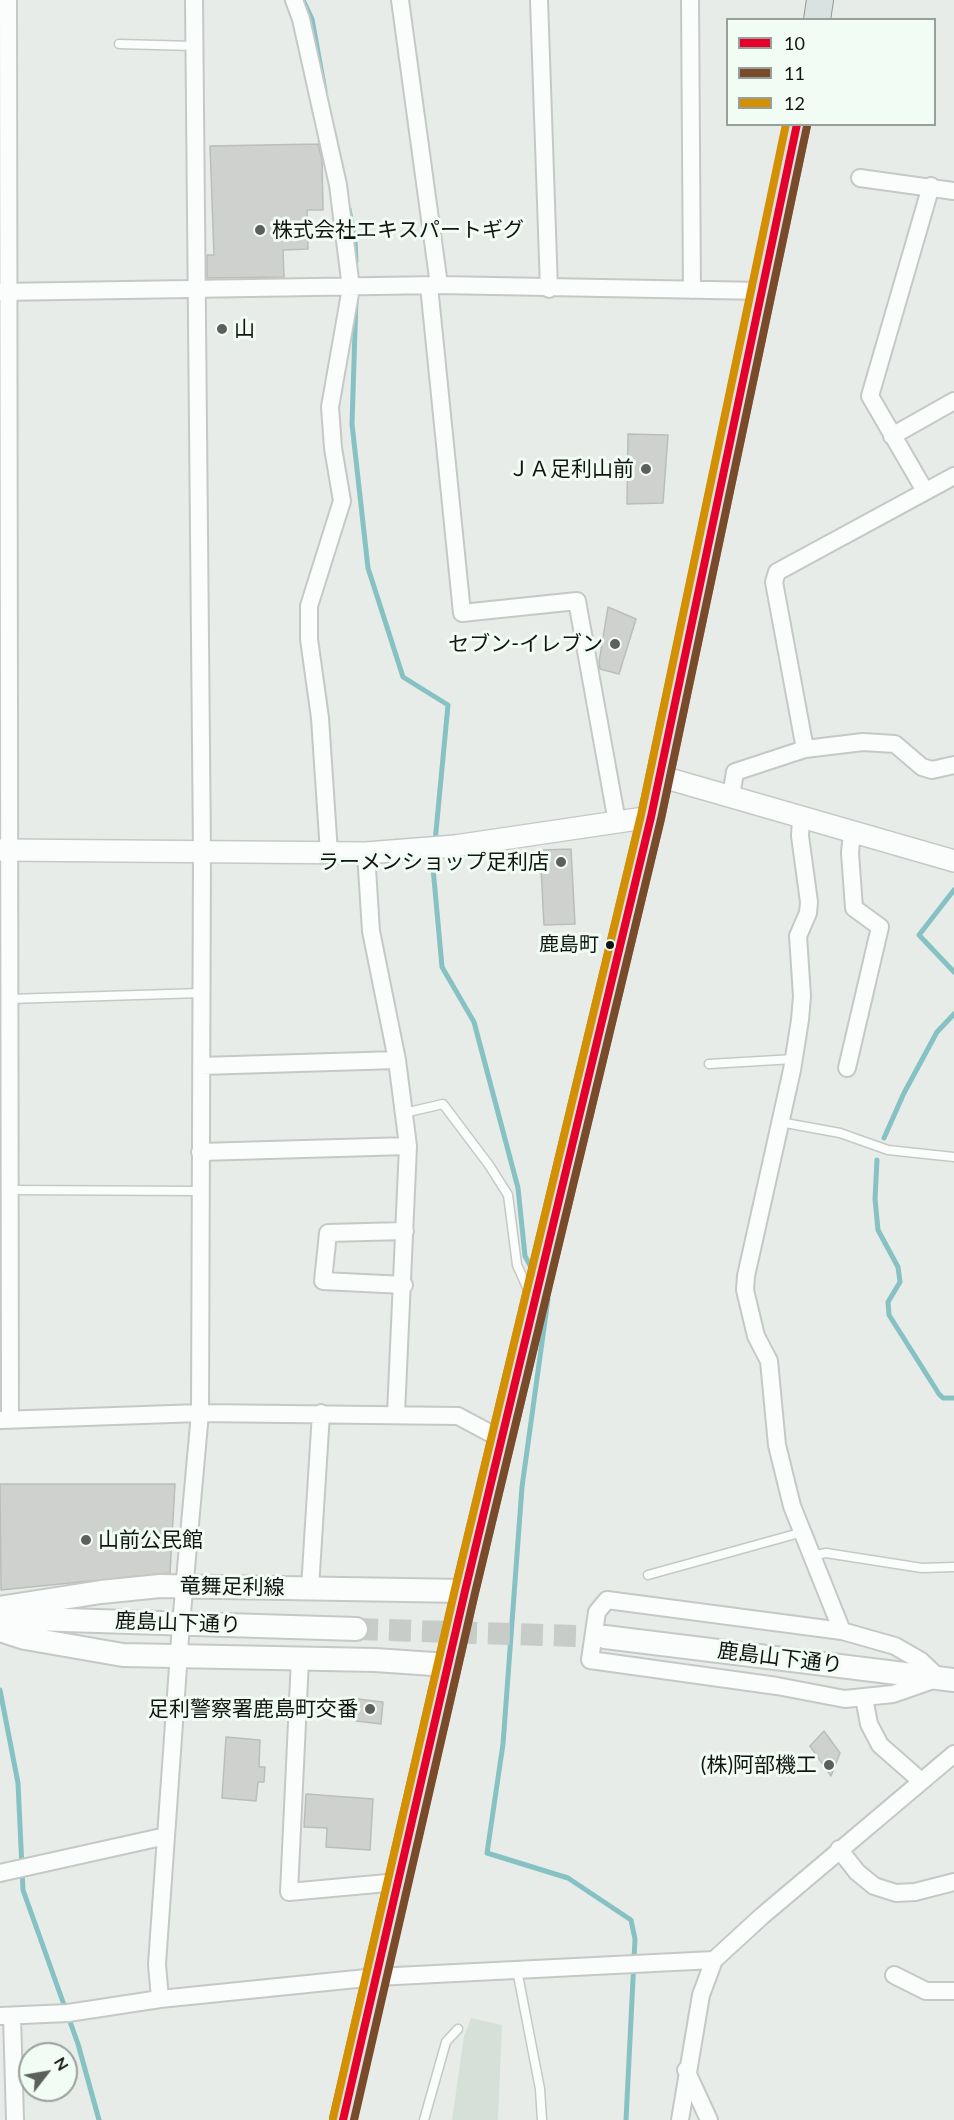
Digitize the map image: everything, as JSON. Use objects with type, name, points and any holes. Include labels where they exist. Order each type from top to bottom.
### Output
[{"type":"main road","points":[[817,18],[820,0]]},
{"type":"main road","points":[[343,2120],[465,1591],[651,817],[764,291],[797,126]]},
{"type":"main road","name":"竜舞足利線","points":[[0,1608],[101,1592],[185,1586],[465,1591]]},
{"type":"main road","name":"鹿島山下通り","points":[[0,1618],[356,1629]]},
{"type":"main road","points":[[0,1629],[25,1638],[123,1655],[448,1665]]},
{"type":"main road","name":"鹿島山下通り","points":[[605,1637],[946,1679]]},
{"type":"street","points":[[8,0],[4,291],[4,849],[9,999],[10,1190],[5,1420],[200,1413],[458,1416],[501,1439]]},
{"type":"street","points":[[160,1999],[157,1964],[181,1623],[200,1413],[202,852],[194,0]]},
{"type":"street","points":[[294,0],[301,19],[338,184],[351,288],[330,407],[333,448],[342,501],[309,606],[309,639],[320,718],[329,853]]},
{"type":"street","points":[[400,0],[434,286],[462,613],[578,601],[617,822]]},
{"type":"street","points":[[539,0],[549,288]]},
{"type":"street","points":[[690,0],[692,290]]},
{"type":"street","points":[[860,178],[954,190]]},
{"type":"street","points":[[925,491],[870,396],[931,186]]},
{"type":"street","points":[[4,291],[434,286],[764,291]]},
{"type":"street","points":[[892,436],[954,401]]},
{"type":"street","points":[[805,748],[774,582],[777,572],[954,476]]},
{"type":"street","points":[[731,796],[735,772],[805,748],[863,741],[895,744],[922,767],[932,770],[954,765]]},
{"type":"street","points":[[659,776],[954,861]]},
{"type":"street","points":[[4,849],[366,853],[455,846],[651,817]]},
{"type":"street","points":[[801,818],[800,836],[810,902],[798,936],[802,996],[794,1059],[746,1276],[745,1290],[756,1336],[769,1361],[783,1474],[792,1506],[810,1556],[842,1631]]},
{"type":"street","points":[[847,1068],[880,927],[854,908],[850,852],[852,832]]},
{"type":"street","points":[[366,853],[371,931],[397,1060],[408,1146],[404,1285],[396,1414]]},
{"type":"street","points":[[201,1066],[397,1060]]},
{"type":"street","points":[[200,1152],[408,1146]]},
{"type":"street","points":[[404,1285],[323,1281],[328,1233],[405,1231]]},
{"type":"street","points":[[310,1588],[321,1413]]},
{"type":"street","points":[[607,1600],[842,1631],[895,1646],[946,1679],[893,1694],[845,1699],[777,1686],[590,1660],[597,1612],[607,1600]]},
{"type":"street","points":[[300,1659],[288,1892],[398,1882]]},
{"type":"street","points":[[864,1698],[869,1724],[880,1744],[921,1781]]},
{"type":"street","points":[[680,2120],[686,2070],[701,1995],[714,1960],[839,1849],[954,1754]]},
{"type":"street","points":[[0,1873],[166,1836]]},
{"type":"street","points":[[839,1849],[857,1872],[874,1886],[896,1893],[915,1892],[954,1882]]},
{"type":"street","points":[[15,2120],[6,2016],[68,2013],[160,1999],[376,1977],[714,1960]]},
{"type":"street","points":[[894,1975],[926,1992],[954,1991]]},
{"type":"street","points":[[686,2070],[709,2120]]},
{"type":"lane","points":[[119,44],[194,46]]},
{"type":"lane","points":[[9,999],[201,993]]},
{"type":"lane","points":[[709,1064],[794,1059]]},
{"type":"lane","points":[[404,1113],[443,1104],[489,1165],[508,1195],[517,1265],[534,1303]]},
{"type":"lane","points":[[780,1122],[840,1133],[888,1150],[954,1157]]},
{"type":"lane","points":[[10,1190],[201,1191]]},
{"type":"lane","points":[[648,1575],[803,1532]]},
{"type":"lane","points":[[810,1556],[826,1553],[922,1568],[954,1567]]},
{"type":"lane","points":[[517,1969],[540,2089],[542,2120]]},
{"type":"lane","points":[[424,2120],[443,2050],[446,2042],[458,2029]]},
{"type":"shaded area","points":[[471,2018],[502,2025],[498,2120],[452,2120],[464,2036]]},
{"type":"building","name":"株式会社エキスパートギグ","points":[[318,144],[322,160],[323,210],[307,210],[308,249],[283,250],[284,277],[207,278],[207,255],[214,255],[210,146]]},
{"type":"building","name":"ＪＡ足利山前","points":[[628,434],[668,435],[663,503],[627,504]]},
{"type":"building","points":[[608,607],[636,619],[619,674],[600,669],[599,662]]},
{"type":"building","points":[[571,849],[575,924],[544,925],[540,850]]},
{"type":"building","name":"山前公民館","points":[[0,1484],[175,1484],[170,1573],[1,1590]]},
{"type":"building","points":[[358,1699],[383,1702],[381,1724],[356,1721]]},
{"type":"building","name":"(株)阿部機工","points":[[824,1731],[840,1753],[831,1776],[810,1746]]},
{"type":"building","points":[[226,1737],[260,1740],[259,1767],[265,1767],[264,1782],[258,1782],[256,1801],[222,1798]]},
{"type":"building","points":[[306,1794],[373,1799],[370,1850],[326,1847],[327,1828],[304,1827]]},
{"type":"waterway","points":[[303,0],[312,19],[325,91]]},
{"type":"waterway","points":[[349,209],[355,240],[356,262]]},
{"type":"waterway","points":[[356,299],[352,424],[368,568],[403,677],[448,705],[435,842]]},
{"type":"waterway","points":[[434,854],[433,868],[442,967],[474,1022],[518,1188],[525,1256],[533,1271]]},
{"type":"waterway","points":[[954,890],[919,935],[954,972]]},
{"type":"waterway","points":[[884,1138],[904,1093],[937,1032],[954,1014]]},
{"type":"waterway","points":[[877,1160],[875,1199],[878,1230],[898,1267],[900,1282],[888,1302],[889,1315],[939,1394],[943,1398],[954,1398]]},
{"type":"waterway","points":[[546,1295],[548,1299],[522,1487],[503,1744],[487,1853],[568,1878],[631,1920],[635,1939],[626,2120]]},
{"type":"waterway","points":[[0,1690],[18,1783],[23,1890],[78,2044],[99,2120]]},
{"type":"tunnel","points":[[356,1629],[605,1637]]},
{"type":"transit line","name":"12","points":[[333,2118],[455,1589],[641,815],[786,126]]},
{"type":"transit line","name":"10","points":[[343,2120],[465,1591],[651,817],[797,126]]},
{"type":"transit line","name":"11","points":[[354,2120],[475,1593],[661,819],[807,126]]},
{"type":"place","name":"株式会社エキスパートギグ","points":[[260,230]]},
{"type":"place","name":"山","points":[[222,329]]},
{"type":"place","name":"ＪＡ足利山前","points":[[646,469]]},
{"type":"place","name":"セブン-イレブン","points":[[615,644]]},
{"type":"place","name":"ラーメンショップ足利店","points":[[561,862]]},
{"type":"place","name":"鹿島町","points":[[610,945]]},
{"type":"place","name":"山前公民館","points":[[86,1540]]},
{"type":"place","name":"足利警察署鹿島町交番","points":[[370,1709]]},
{"type":"place","name":"(株)阿部機工","points":[[829,1765]]}]
